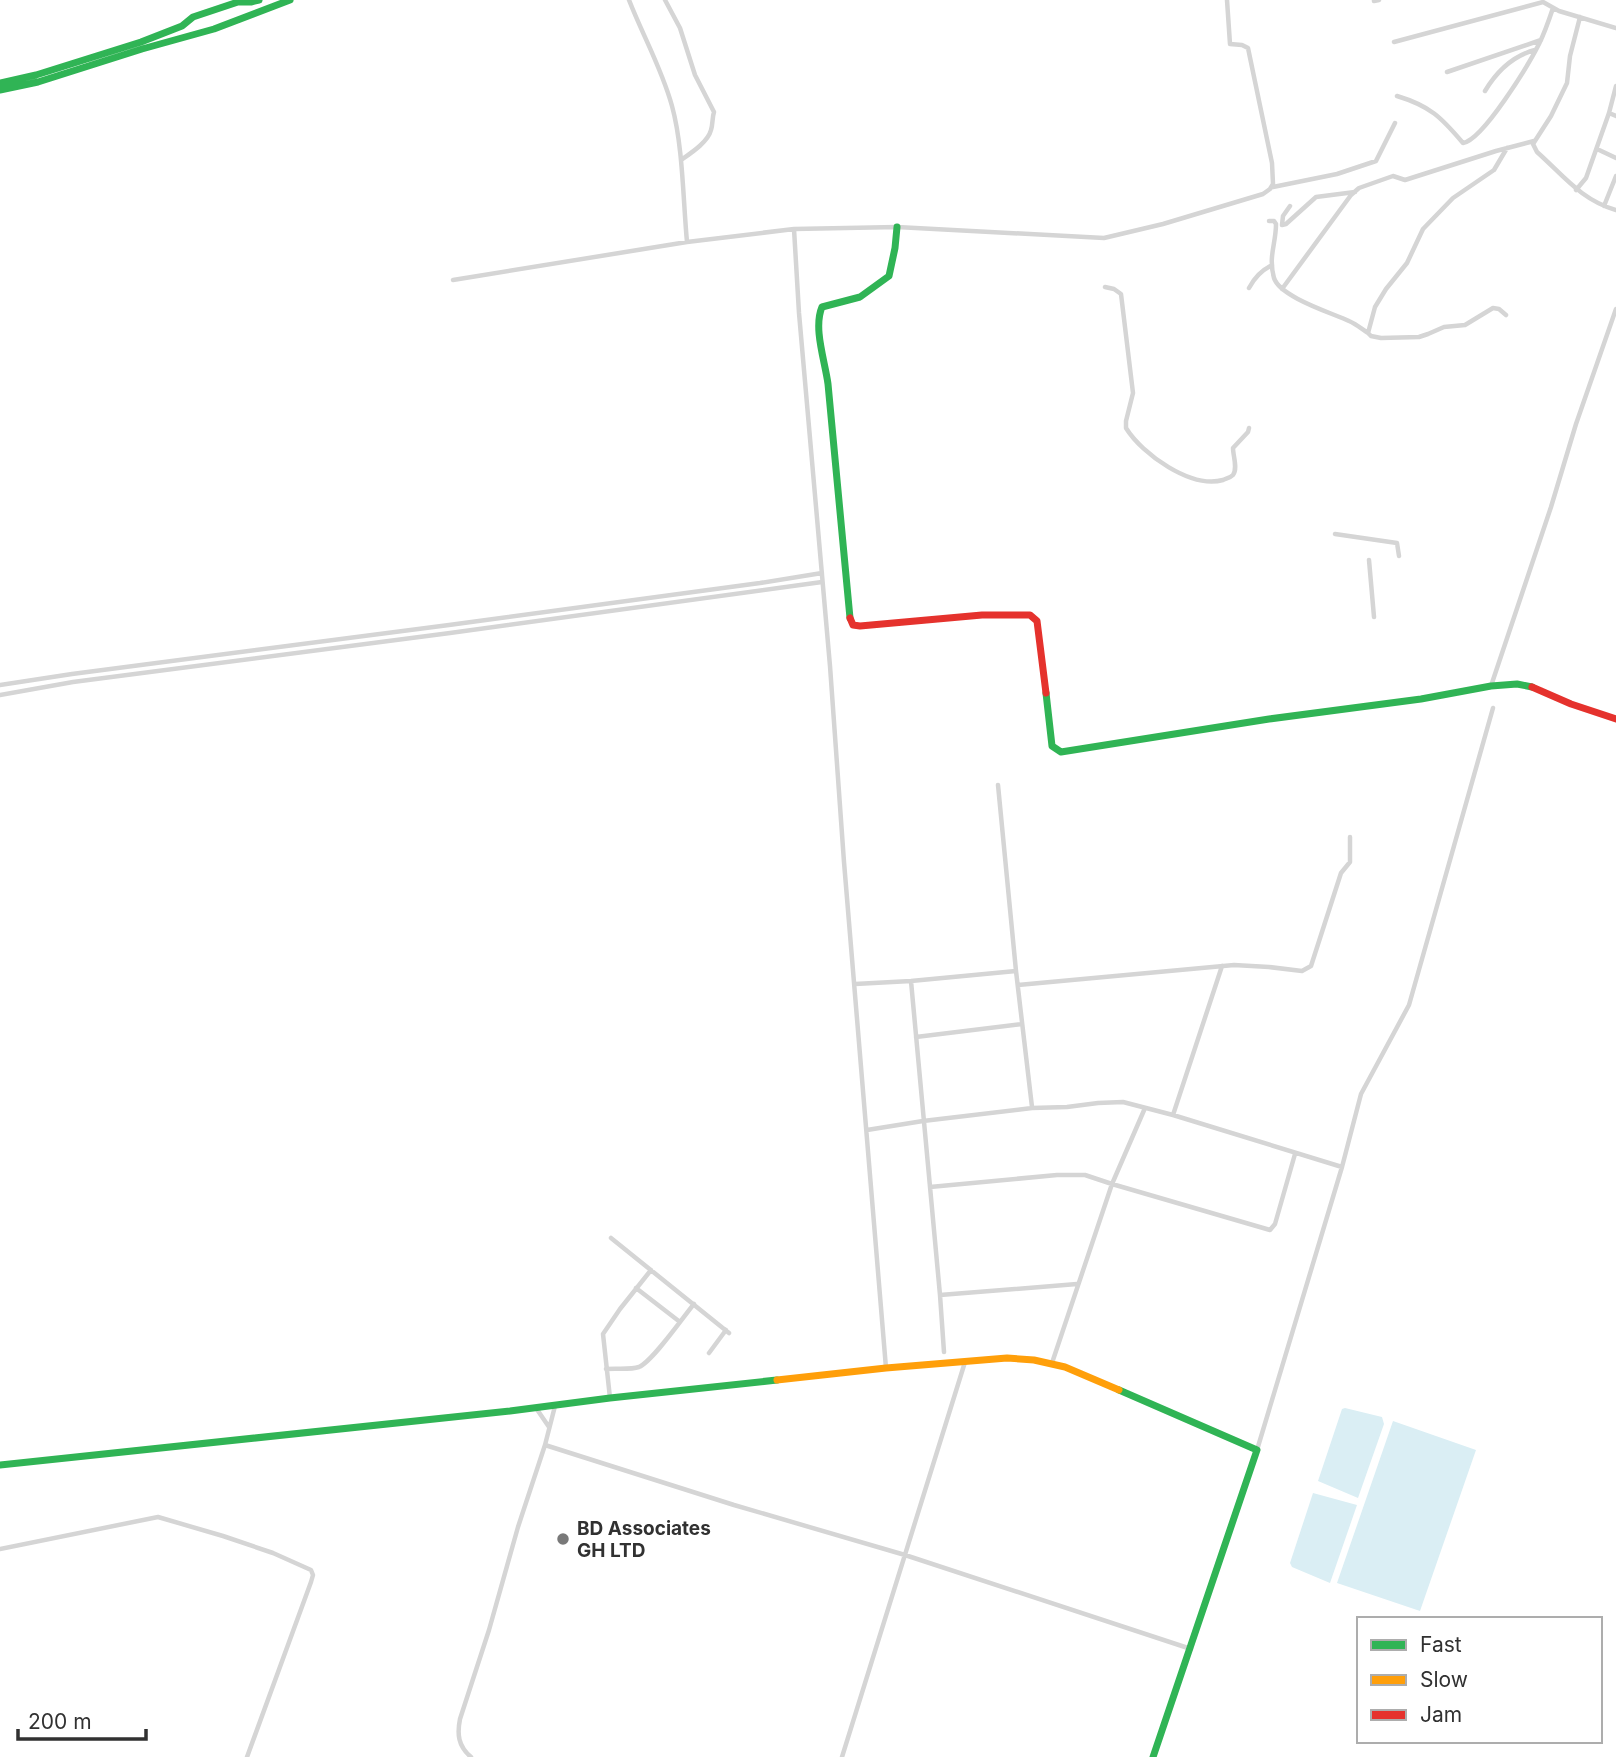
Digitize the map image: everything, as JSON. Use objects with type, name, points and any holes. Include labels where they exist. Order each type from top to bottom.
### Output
[{"type":"street","points":[[0,83],[36,75],[141,42],[182,26],[190,19],[238,2],[259,0]]},
{"type":"street","points":[[0,90],[38,82],[224,26],[290,0]]},
{"type":"street","points":[[629,0],[658,65],[673,110],[687,242]]},
{"type":"street","points":[[665,0],[680,28],[695,75],[714,112],[708,136],[680,161]]},
{"type":"street","points":[[1227,0],[1230,44],[1248,48],[1272,163],[1272,187]]},
{"type":"street","points":[[1394,42],[1542,1],[1553,8],[1616,28]]},
{"type":"street","points":[[238,2],[245,6],[245,17]]},
{"type":"street","points":[[1397,96],[1414,101],[1437,114],[1465,144],[1491,118],[1536,50],[1553,8]]},
{"type":"street","points":[[1580,17],[1570,56],[1567,83],[1551,116],[1534,141],[1534,148],[1576,190],[1616,210]]},
{"type":"street","points":[[190,19],[188,29],[192,35]]},
{"type":"street","points":[[1447,72],[1541,40]]},
{"type":"street","points":[[1485,91],[1491,80],[1517,56],[1536,50]]},
{"type":"street","points":[[1510,51],[1517,56]]},
{"type":"street","points":[[1576,190],[1586,178],[1616,86]]},
{"type":"street","points":[[1609,113],[1616,116]]},
{"type":"street","points":[[453,280],[687,242],[794,229],[897,227],[1104,238],[1226,206],[1263,194],[1272,187],[1337,174],[1377,160],[1395,123]]},
{"type":"street","points":[[1282,289],[1355,192],[1393,176],[1405,180],[1534,141]]},
{"type":"street","points":[[1368,332],[1375,307],[1407,263],[1423,229],[1453,198],[1494,170],[1507,148]]},
{"type":"street","points":[[1597,149],[1616,158]]},
{"type":"street","points":[[1604,206],[1616,176]]},
{"type":"street","points":[[1290,206],[1283,216],[1282,225],[1316,197],[1355,192]]},
{"type":"street","points":[[1269,221],[1276,224],[1271,250],[1272,265],[1275,281],[1282,289],[1353,323],[1371,336],[1419,337],[1444,327],[1465,325],[1493,308],[1506,315]]},
{"type":"street","points":[[897,227],[889,276],[853,300],[829,303],[822,307],[818,319],[839,492],[850,620],[853,625],[982,615],[1034,617],[1037,621],[1052,746],[1061,752],[1517,684],[1528,685],[1571,704],[1616,719]]},
{"type":"street","points":[[794,229],[886,1368]]},
{"type":"street","points":[[1249,288],[1262,270],[1272,265]]},
{"type":"street","points":[[1105,287],[1121,294],[1133,393],[1126,428],[1152,456],[1195,480],[1217,481],[1229,478],[1234,474],[1235,468],[1233,448],[1249,428]]},
{"type":"street","points":[[1491,686],[1616,309]]},
{"type":"street","points":[[1335,534],[1397,543],[1399,556]]},
{"type":"street","points":[[1369,560],[1374,617]]},
{"type":"street","points":[[0,685],[822,573]]},
{"type":"street","points":[[0,695],[73,682],[450,634],[822,582]]},
{"type":"street","points":[[1153,1757],[1257,1450],[1342,1167],[1360,1094],[1409,1005],[1493,708]]},
{"type":"street","points":[[998,785],[1032,1108]]},
{"type":"street","points":[[1018,985],[1234,965],[1303,971],[1308,969],[1341,873],[1350,862],[1350,837]]},
{"type":"street","points":[[1173,1115],[1222,966]]},
{"type":"street","points":[[855,985],[1016,971]]},
{"type":"street","points":[[911,981],[944,1352]]},
{"type":"street","points":[[916,1037],[1022,1024]]},
{"type":"street","points":[[867,1130],[1032,1108],[1123,1102],[1342,1167]]},
{"type":"street","points":[[1052,1363],[1112,1184],[1145,1108]]},
{"type":"street","points":[[930,1187],[1057,1175],[1085,1175],[1270,1230],[1275,1224],[1295,1154]]},
{"type":"street","points":[[611,1238],[728,1332],[709,1353]]},
{"type":"street","points":[[610,1398],[603,1334],[650,1270]]},
{"type":"street","points":[[940,1296],[1077,1284]]},
{"type":"street","points":[[636,1288],[680,1322]]},
{"type":"street","points":[[606,1369],[643,1365],[694,1304]]},
{"type":"street","points":[[0,1465],[886,1368],[1007,1358],[1065,1367],[1257,1450]]},
{"type":"street","points":[[842,1757],[965,1362]]},
{"type":"street","points":[[471,1757],[465,1752],[457,1733],[460,1719],[555,1406]]},
{"type":"street","points":[[536,1408],[549,1427]]},
{"type":"street","points":[[545,1445],[905,1555],[1191,1649]]},
{"type":"street","points":[[0,1549],[158,1517],[273,1553],[311,1570],[311,1582],[247,1757]]},
{"type":"shaded area","points":[[1342,1409],[1382,1417],[1384,1424],[1358,1498],[1318,1481]]},
{"type":"shaded area","points":[[1393,1421],[1476,1450],[1420,1611],[1337,1583]]},
{"type":"shaded area","points":[[1313,1493],[1357,1505],[1330,1583],[1292,1567],[1290,1563]]},
{"type":"traffic: fast","points":[[0,83],[36,75],[141,42],[182,26],[193,17],[238,2],[259,0]]},
{"type":"traffic: fast","points":[[0,90],[38,82],[214,29],[290,0]]},
{"type":"traffic: fast","points":[[850,618],[828,384],[819,335],[820,315],[822,307],[860,297],[889,276],[897,227]]},
{"type":"traffic: fast","points":[[1046,693],[1052,746],[1061,752],[1269,719],[1421,699],[1491,686],[1517,684],[1532,687]]},
{"type":"traffic: fast","points":[[0,1465],[777,1380]]},
{"type":"traffic: fast","points":[[1119,1390],[1257,1450],[1153,1757]]},
{"type":"traffic: slow","points":[[777,1380],[1007,1358],[1034,1360],[1065,1367],[1119,1390]]},
{"type":"traffic: jam","points":[[850,618],[853,625],[860,626],[982,615],[1030,615],[1037,621],[1046,693]]},
{"type":"traffic: jam","points":[[1532,687],[1616,719]]},
{"type":"place","name":"BD Associates GH LTD","points":[[563,1539]]}]
